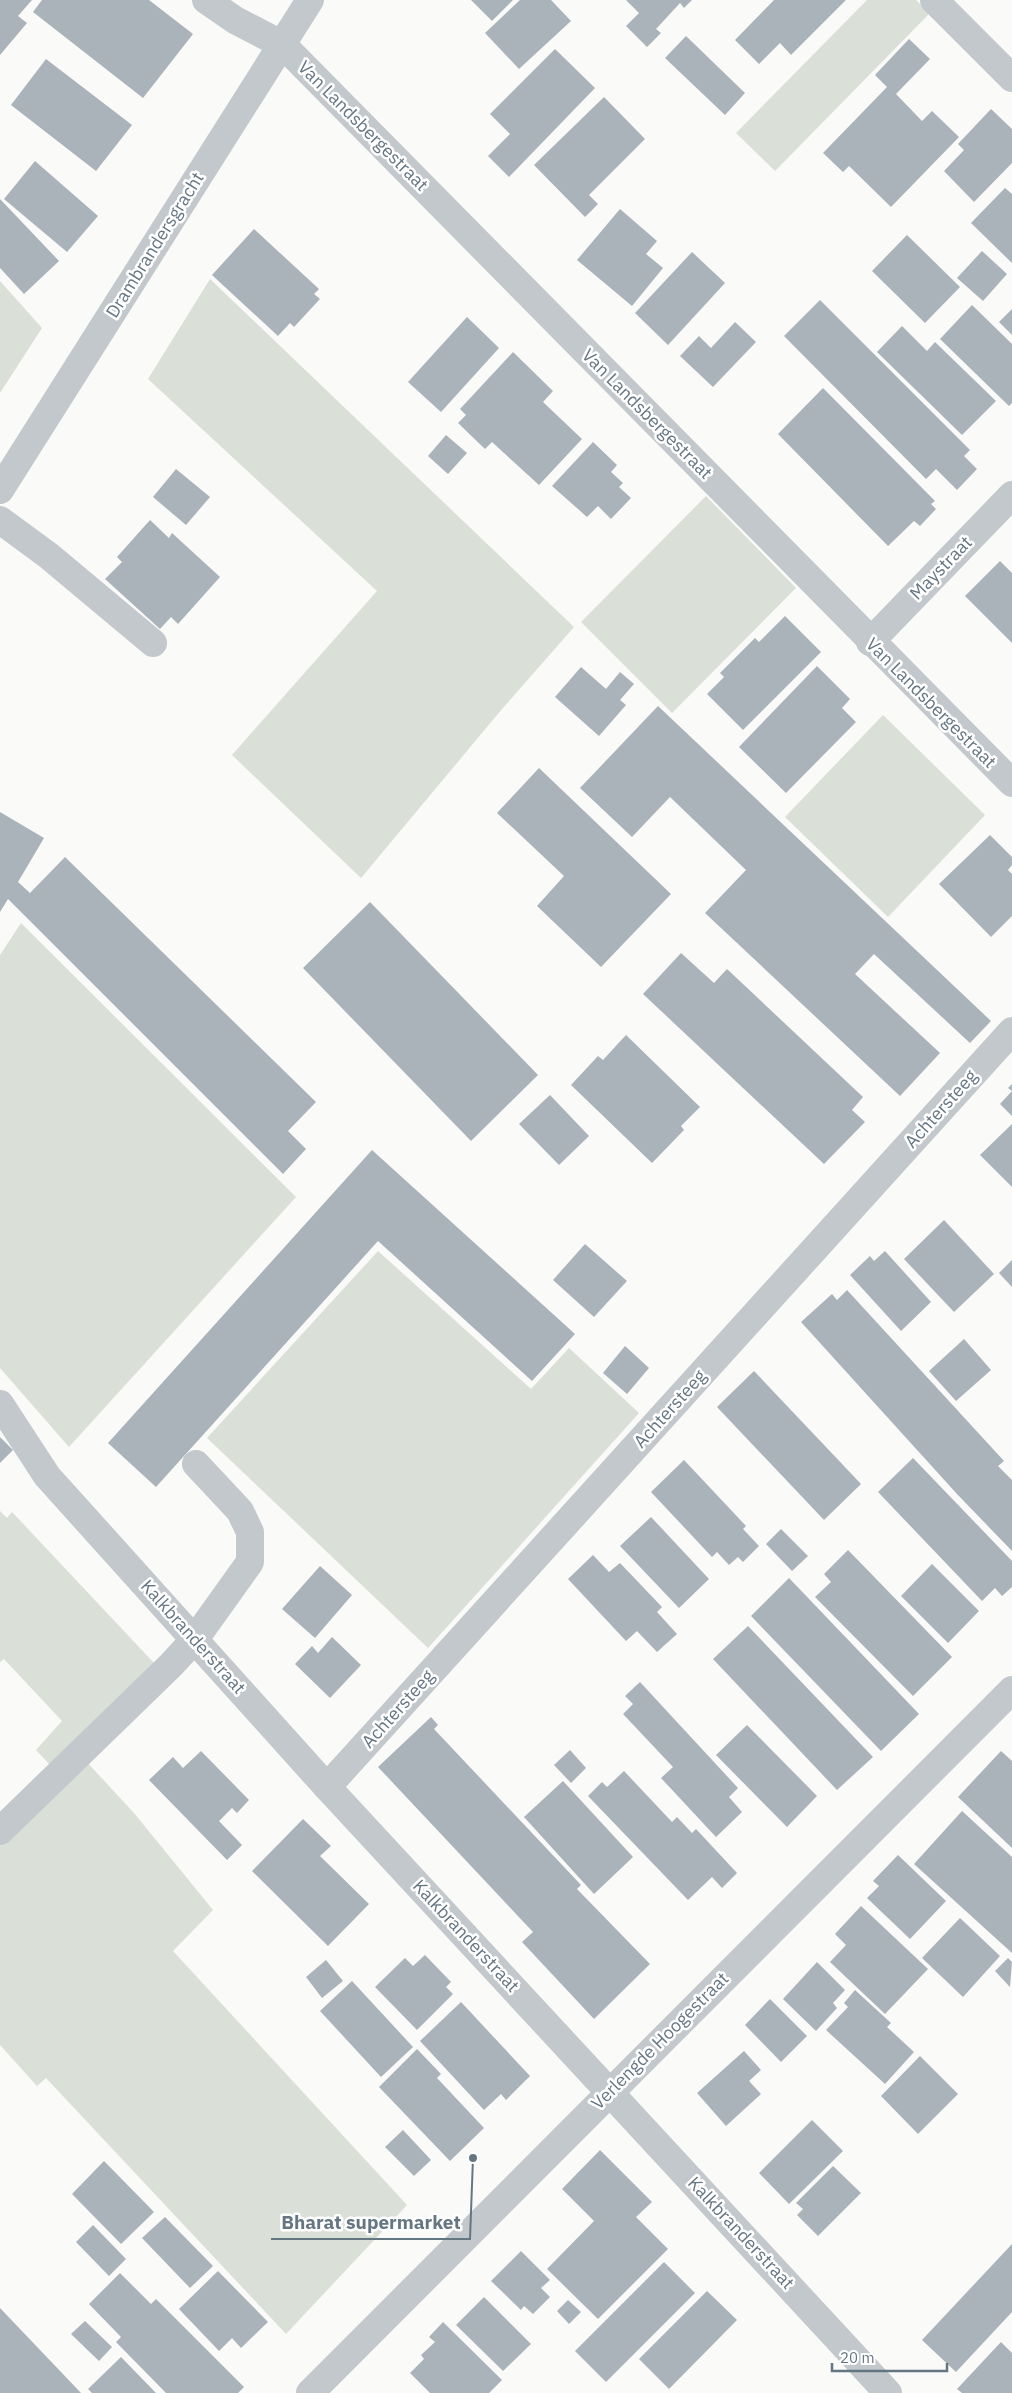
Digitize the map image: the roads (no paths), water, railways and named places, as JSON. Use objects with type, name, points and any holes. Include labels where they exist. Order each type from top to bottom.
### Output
[{"type":"street","name":"Van Landsbergestraat","points":[[206,0],[234,20],[283,44],[870,642],[1012,783]]},
{"type":"street","name":"Drambrandersgracht","points":[[0,490],[310,0]]},
{"type":"street","points":[[934,0],[1012,78]]},
{"type":"street","name":"Maystraat","points":[[870,642],[1012,495]]},
{"type":"street","points":[[0,520],[56,562],[153,643]]},
{"type":"street","name":"Achtersteeg","points":[[327,1787],[1012,1031]]},
{"type":"street","name":"Kalkbranderstraat","points":[[0,1404],[47,1476],[327,1787],[888,2393]]},
{"type":"street","points":[[0,1831],[195,1639],[250,1562],[250,1532],[240,1510],[196,1464]]},
{"type":"street","name":"Verlengde Hoogestraat","points":[[310,2393],[1012,1690]]},
{"type":"place","name":"Bharat supermarket","points":[[473,2158]]}]
